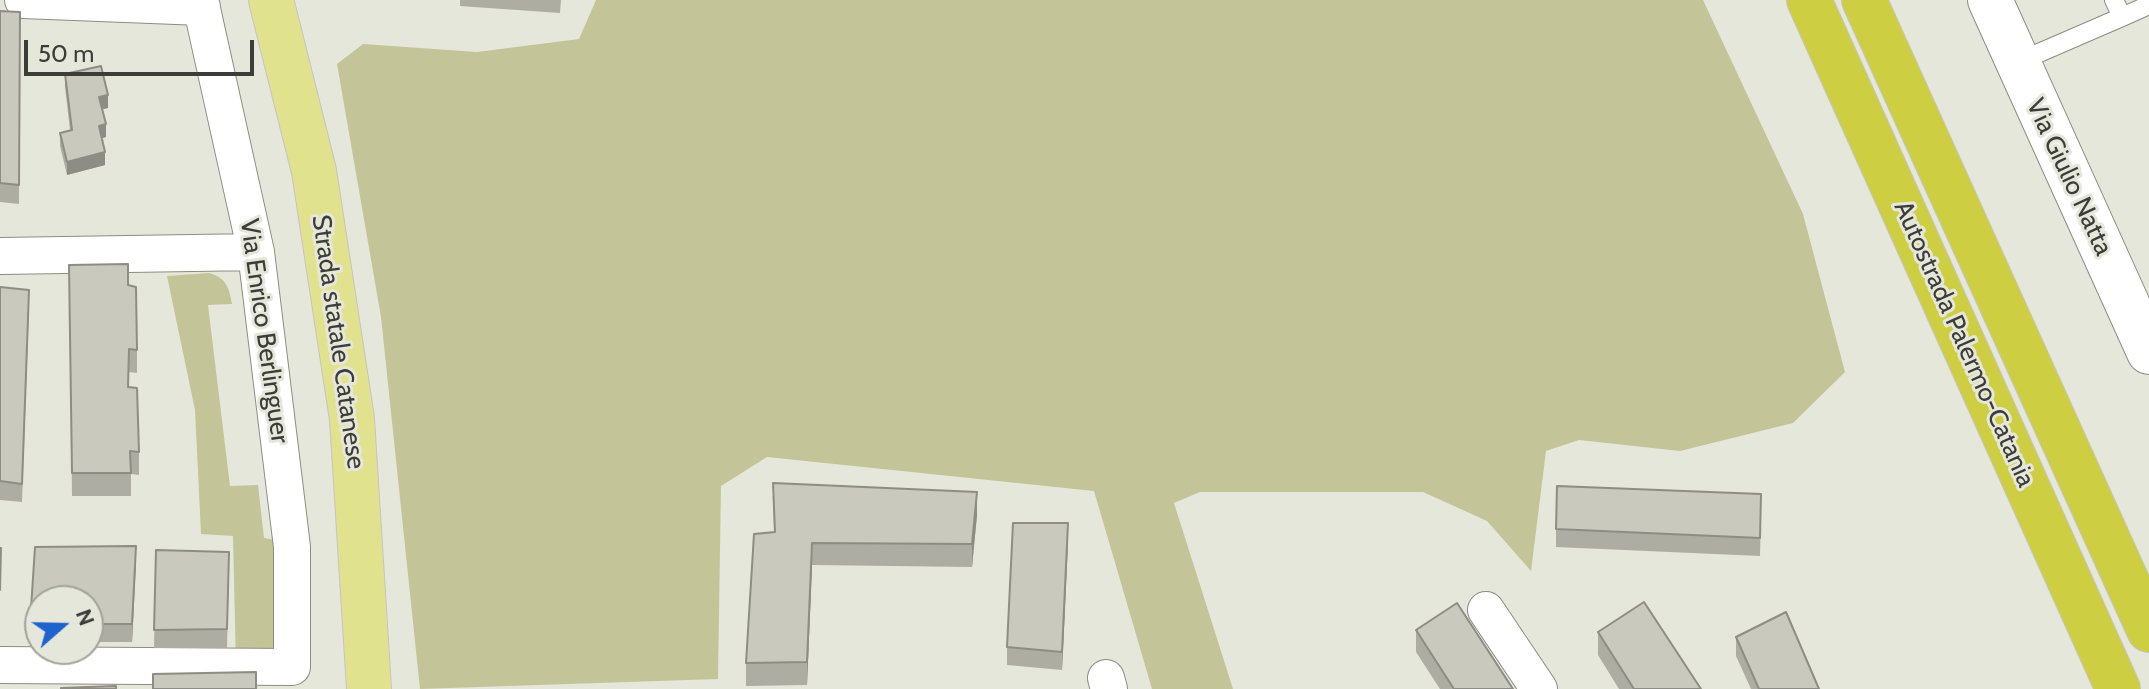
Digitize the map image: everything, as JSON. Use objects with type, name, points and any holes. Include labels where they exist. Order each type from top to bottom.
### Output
[{"type":"highway","name":"Autostrada Palermo-Catania","points":[[1809,0],[2118,689]]},
{"type":"highway","name":"Autostrada Palermo-Catania","points":[[1864,0],[2149,630]]},
{"type":"main road","name":"Strada statale Catanese","points":[[271,0],[314,171],[352,419],[367,604],[369,689]]},
{"type":"street","points":[[23,0],[201,4]]},
{"type":"street","name":"Via Giulio Natta","points":[[1990,0],[2149,352]]},
{"type":"street","name":"Via Enrico Berlinguer","points":[[0,665],[292,667],[292,547],[256,252],[201,4]]},
{"type":"street","points":[[0,256],[256,252]]},
{"type":"street","points":[[1486,610],[1539,689]]},
{"type":"lane","points":[[2017,63],[2118,9],[2149,5]]},
{"type":"green space","points":[[596,0],[1703,0],[1803,214],[1845,372],[1793,423],[1680,451],[1579,440],[1546,451],[1531,571],[1487,521],[1423,492],[1200,492],[1174,503],[1233,689],[1152,689],[1094,491],[767,457],[721,486],[718,679],[420,689],[381,317],[337,64],[363,44],[477,52],[579,39]]},
{"type":"green space","points":[[209,273],[226,284],[232,304],[208,305],[230,486],[258,485],[264,538],[275,540],[279,653],[236,666],[233,536],[201,534],[195,410],[167,276]]},
{"type":"building","points":[[0,11],[20,12],[19,185],[0,183]]},
{"type":"building","points":[[101,66],[108,95],[99,97],[106,124],[99,126],[105,152],[67,162],[60,133],[72,130],[65,74]]},
{"type":"building","points":[[128,264],[128,285],[136,287],[137,350],[129,349],[128,387],[137,388],[139,452],[130,451],[131,473],[72,473],[69,265]]},
{"type":"building","points":[[0,287],[29,290],[22,484],[0,481]]},
{"type":"building","points":[[773,483],[977,492],[972,544],[812,543],[807,662],[746,663],[754,534],[775,532]]},
{"type":"building","points":[[1557,486],[1761,494],[1760,538],[1556,529]]},
{"type":"building","points":[[1013,523],[1068,523],[1062,652],[1007,647]]},
{"type":"building","points":[[136,546],[132,624],[104,624],[104,585],[33,585],[35,547]]},
{"type":"building","points":[[156,550],[229,552],[227,629],[154,630]]},
{"type":"building","points":[[1644,602],[1701,689],[1634,689],[1598,632]]},
{"type":"building","points":[[1457,603],[1513,689],[1454,689],[1416,630]]},
{"type":"building","points":[[1786,612],[1819,689],[1759,689],[1736,637]]},
{"type":"building","points":[[256,672],[256,689],[153,689],[153,674]]},
{"type":"building","points":[[116,686],[116,689],[61,689],[61,688]]}]
